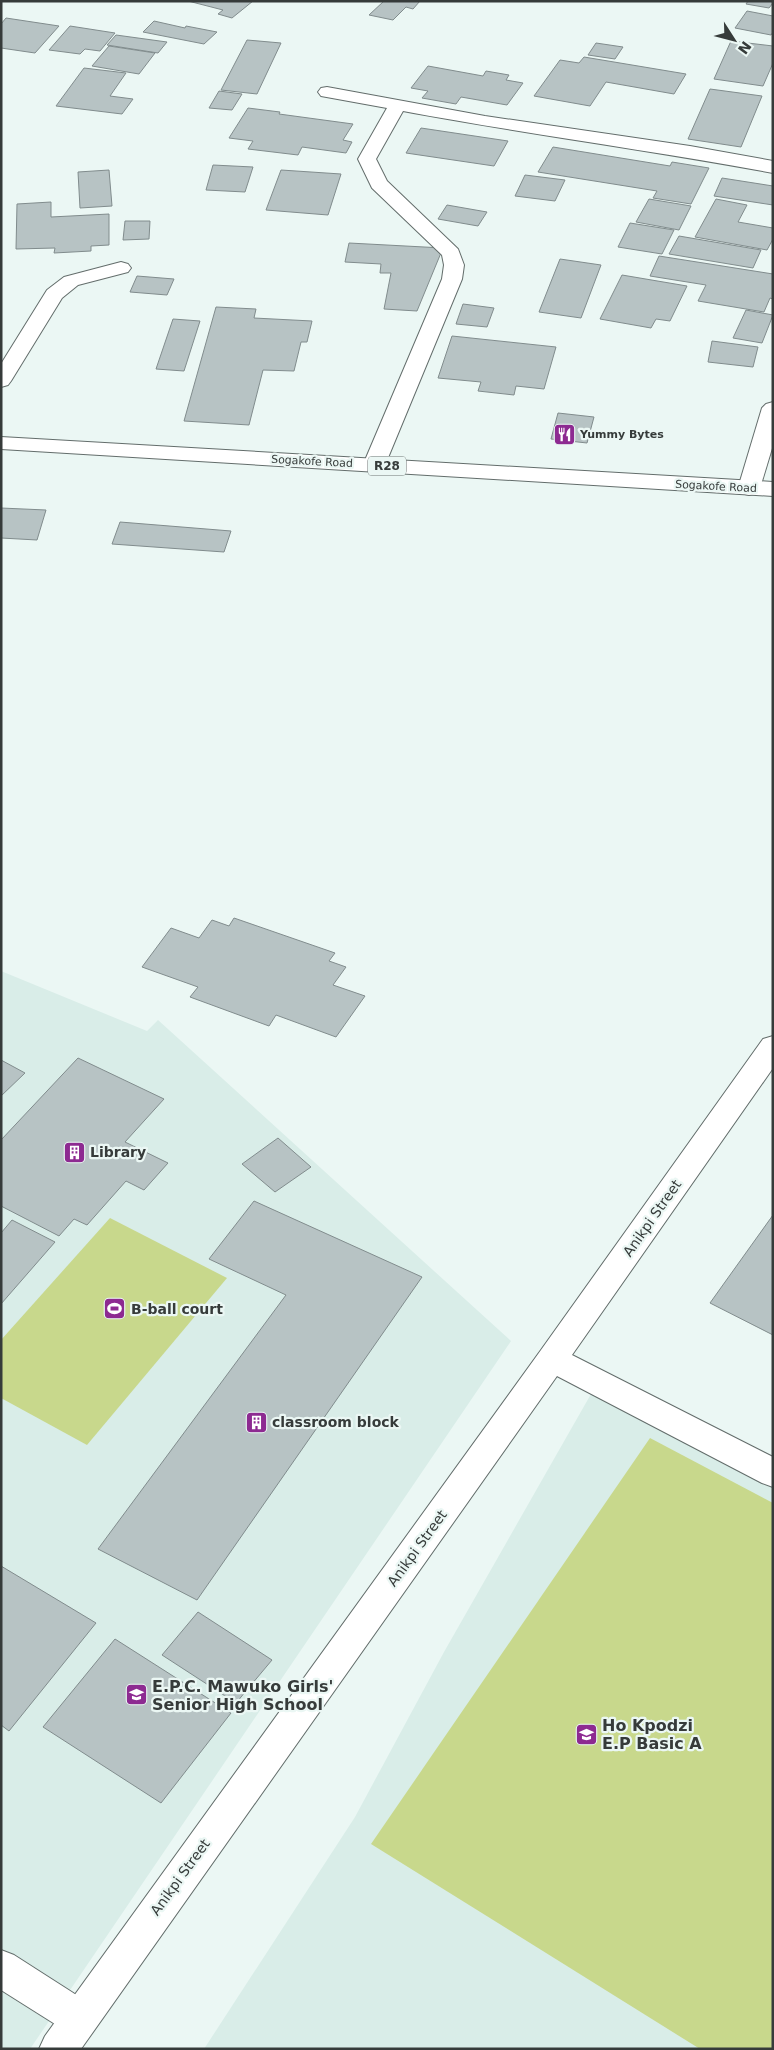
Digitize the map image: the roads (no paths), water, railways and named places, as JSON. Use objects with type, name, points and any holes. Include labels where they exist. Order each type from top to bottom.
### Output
[{"type":"street","points":[[327,92],[522,127],[690,152],[773,167]]},
{"type":"street","points":[[374,465],[452,279],[454,265],[451,252],[379,184],[367,159],[398,105]]},
{"type":"street","points":[[1,381],[54,294],[71,281],[121,268]]},
{"type":"street","points":[[749,488],[773,408]]},
{"type":"street","name":"Sogakofe Road","points":[[1,443],[773,489]]},
{"type":"street","name":"Anikpi Street","points":[[58,2049],[552,1359],[773,1046]]},
{"type":"street","points":[[552,1359],[773,1473]]},
{"type":"street","points":[[1,1968],[79,2018]]},
{"type":"place","name":"Yummy Bytes","points":[[564,434]]},
{"type":"place","name":"Library","points":[[74,1152]]},
{"type":"place","name":"B-ball court","points":[[115,1309]]},
{"type":"place","name":"classroom block","points":[[256,1422]]},
{"type":"place","name":"E.P.C. Mawuko Girls' Senior High School","points":[[136,1695]]},
{"type":"place","name":"Ho Kpodzi E.P Basic A","points":[[586,1734]]}]
